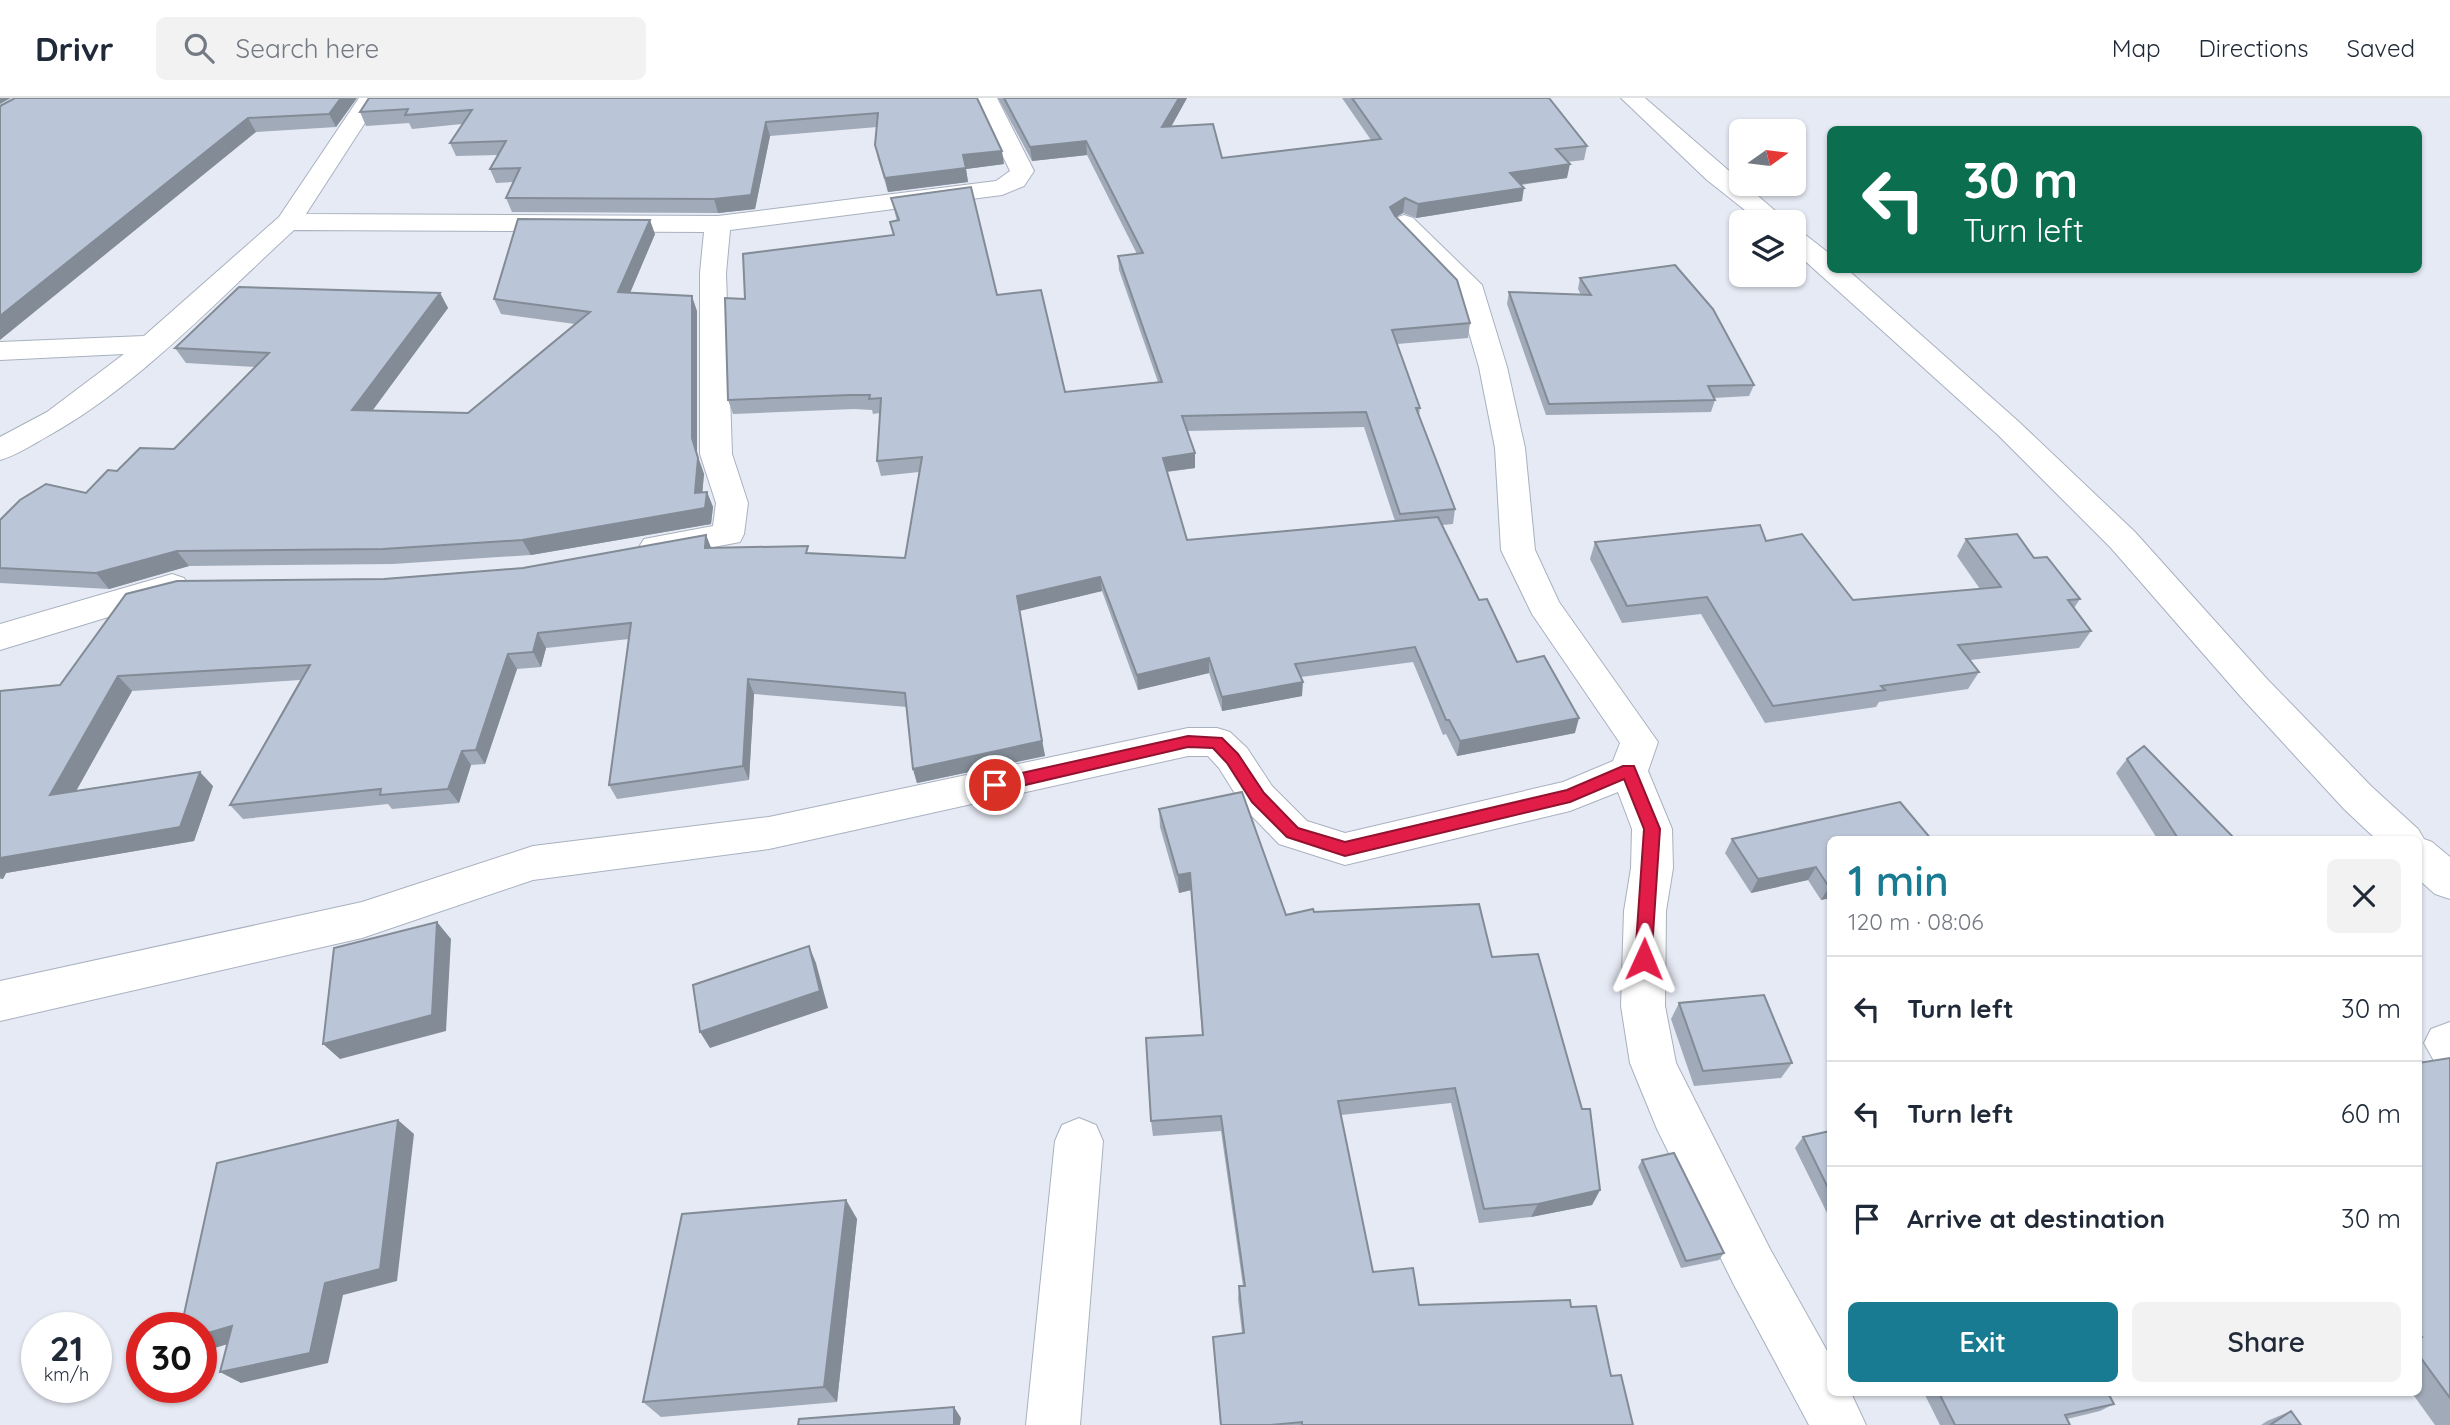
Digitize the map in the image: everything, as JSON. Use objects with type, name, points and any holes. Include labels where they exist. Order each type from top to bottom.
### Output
[{"type":"street","points":[[0,450],[58,418],[153,344],[288,222],[370,98]]},
{"type":"street","points":[[288,222],[719,224],[1002,188],[1015,181],[1022,171],[986,98]]},
{"type":"street","points":[[1632,98],[1716,175],[1759,210]]},
{"type":"street","points":[[1404,223],[1469,285],[1493,367],[1510,448],[1518,550],[1544,606],[1639,743],[1629,771],[1652,829],[1652,868],[1645,911],[1643,1006],[1653,1063],[1674,1113],[1752,1267],[1839,1425]]},
{"type":"street","points":[[623,552],[728,534],[732,503],[716,454],[713,273],[719,224]]},
{"type":"street","points":[[1806,247],[1827,264]]},
{"type":"street","points":[[1838,273],[2008,428],[2123,540],[2254,688],[2358,798],[2400,836]]},
{"type":"street","points":[[0,351],[153,344]]},
{"type":"street","points":[[0,637],[86,615],[128,597],[189,581],[202,581]]},
{"type":"street","points":[[0,1001],[362,920],[533,863],[769,833],[1188,741],[1217,742],[1233,758],[1258,797],[1293,833],[1345,849],[1570,796],[1629,771]]},
{"type":"street","points":[[2422,857],[2450,882]]},
{"type":"street","points":[[1053,1425],[1079,1141]]},
{"type":"building","points":[[15,98],[341,98],[329,114],[248,118],[0,316],[0,106]]},
{"type":"building","points":[[369,98],[977,98],[1002,151],[963,155],[966,168],[885,178],[875,145],[878,113],[766,122],[751,195],[714,199],[506,198],[520,168],[490,169],[506,141],[450,143],[472,110],[405,115],[408,109],[360,112]]},
{"type":"building","points":[[1004,98],[1179,98],[1162,127],[1213,124],[1222,158],[1381,139],[1352,98],[1549,98],[1587,146],[1556,149],[1570,164],[1510,173],[1524,188],[1418,204],[1405,198],[1390,207],[1395,216],[1457,280],[1470,323],[1392,330],[1420,408],[1416,408],[1455,509],[1400,514],[1366,412],[1182,416],[1195,453],[1163,458],[1187,540],[1438,517],[1479,600],[1487,599],[1517,662],[1544,656],[1579,718],[1460,741],[1449,720],[1446,720],[1415,647],[1295,664],[1303,682],[1222,697],[1209,658],[1137,675],[1100,577],[1017,596],[1042,741],[913,769],[905,693],[748,679],[743,766],[609,785],[631,623],[538,633],[533,652],[508,654],[476,750],[462,751],[448,789],[380,795],[381,789],[230,805],[310,665],[118,676],[50,795],[200,772],[180,827],[0,858],[0,691],[60,685],[126,594],[177,581],[384,579],[523,568],[706,535],[705,548],[808,546],[806,553],[905,558],[922,457],[877,461],[881,398],[869,399],[870,395],[850,395],[728,400],[725,298],[745,299],[743,254],[894,235],[890,222],[899,220],[891,198],[971,187],[997,295],[1041,290],[1065,392],[1162,382],[1118,256],[1143,253],[1086,141],[1030,147]]},
{"type":"building","points":[[518,219],[650,220],[618,292],[692,296],[692,438],[698,458],[695,493],[707,492],[705,508],[522,540],[383,549],[177,551],[96,573],[0,568],[0,520],[20,500],[46,484],[86,493],[108,470],[117,471],[140,448],[174,449],[269,353],[175,348],[239,287],[440,293],[352,410],[468,413],[590,312],[494,299]]},
{"type":"building","points":[[1675,265],[1713,309],[1754,385],[1708,386],[1715,400],[1549,404],[1509,292],[1591,295],[1580,278]]},
{"type":"building","points":[[1760,525],[1766,541],[1802,534],[1853,600],[2001,587],[1966,539],[2017,534],[2034,558],[2047,557],[2080,599],[2068,600],[2091,631],[1958,645],[1979,672],[1881,686],[1885,690],[1773,706],[1707,597],[1627,606],[1595,542]]},
{"type":"building","points":[[2144,746],[2232,836],[2176,836],[2127,759]]},
{"type":"building","points":[[1242,792],[1286,915],[1313,909],[1314,912],[1479,904],[1492,957],[1538,954],[1582,1109],[1590,1109],[1600,1190],[1538,1204],[1484,1209],[1455,1088],[1338,1101],[1373,1272],[1413,1268],[1419,1305],[1570,1300],[1571,1307],[1596,1306],[1611,1376],[1621,1375],[1633,1425],[1302,1425],[1302,1422],[1221,1425],[1213,1337],[1244,1333],[1239,1286],[1245,1286],[1221,1116],[1151,1121],[1146,1038],[1203,1035],[1190,873],[1178,875],[1159,809]]},
{"type":"building","points":[[1900,802],[1929,836],[1827,836],[1827,884],[1816,867],[1758,879],[1732,839]]},
{"type":"building","points":[[437,922],[432,1015],[323,1044],[334,948]]},
{"type":"building","points":[[809,946],[820,991],[700,1032],[693,985]]},
{"type":"building","points":[[1764,995],[1792,1063],[1703,1071],[1679,1003]]},
{"type":"building","points":[[2450,1058],[2450,1398],[2422,1360],[2422,1062]]},
{"type":"building","points":[[398,1120],[380,1269],[325,1283],[310,1353],[220,1372],[232,1326],[217,1330],[217,1312],[184,1312],[217,1163]]},
{"type":"building","points":[[1827,1132],[1827,1186],[1803,1137]]},
{"type":"building","points":[[1674,1153],[1724,1253],[1686,1261],[1642,1160]]},
{"type":"building","points":[[846,1200],[824,1387],[643,1402],[682,1214]]},
{"type":"building","points":[[1940,1396],[2110,1396],[2114,1404],[2065,1415],[2070,1425],[1955,1425]]},
{"type":"building","points":[[954,1407],[954,1425],[798,1425],[799,1419]]},
{"type":"building","points":[[2291,1411],[2301,1425],[2270,1425]]},
{"type":"route","points":[[995,785],[1188,741],[1217,742],[1233,758],[1258,797],[1293,833],[1345,849],[1570,796],[1629,771],[1652,829],[1652,868],[1645,911],[1644,959]]}]
